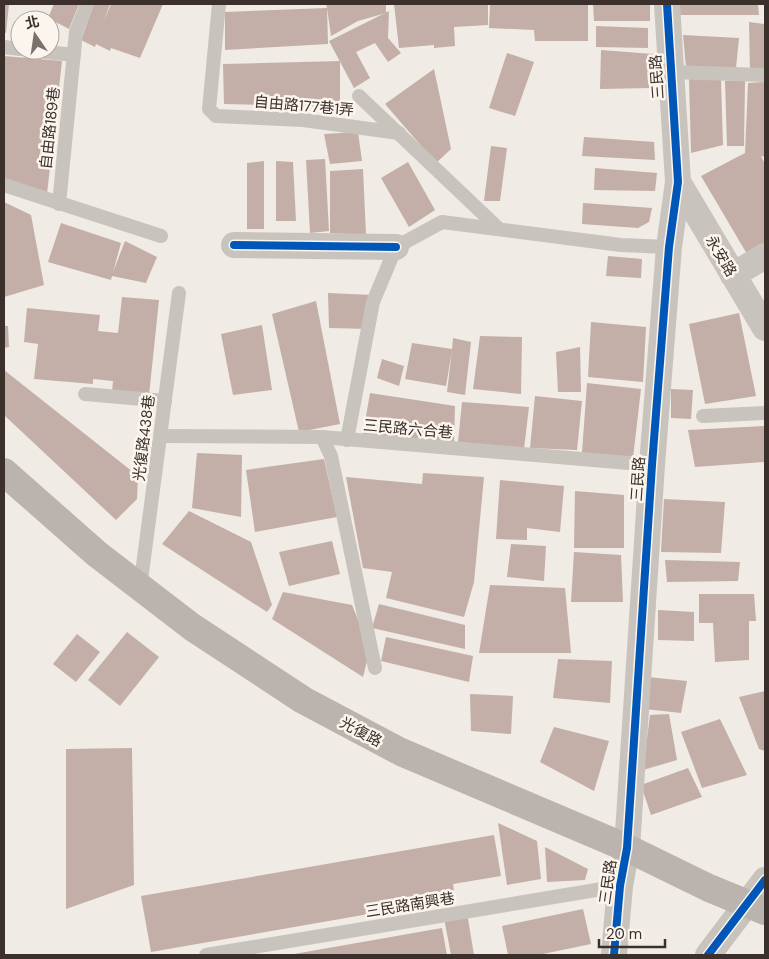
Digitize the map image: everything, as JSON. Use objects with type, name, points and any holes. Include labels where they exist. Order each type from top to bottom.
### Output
[{"type":"main road","name":"光復路","points":[[4,472],[51,515],[140,588],[226,651],[296,696],[363,734],[401,752],[627,848],[709,888],[757,907]]},
{"type":"street","name":"三民路","points":[[614,955],[620,886],[627,848],[652,465],[670,247],[678,182],[666,4]]},
{"type":"street","name":"永安路","points":[[678,182],[765,328]]},
{"type":"street","points":[[234,246],[396,248]]},
{"type":"street","points":[[733,275],[765,256]]},
{"type":"street","points":[[708,955],[757,907],[765,880]]},
{"type":"lane","name":"自由路189巷","points":[[59,204],[76,32],[87,4]]},
{"type":"lane","name":"自由路177巷1弄","points":[[219,4],[209,109],[216,116],[303,120],[399,134]]},
{"type":"lane","points":[[60,53],[74,55]]},
{"type":"lane","points":[[671,72],[765,75]]},
{"type":"lane","points":[[359,96],[498,228]]},
{"type":"lane","points":[[4,185],[161,236]]},
{"type":"lane","points":[[347,440],[373,302],[396,248],[442,222],[621,245],[670,247]]},
{"type":"lane","name":"光復路438巷","points":[[140,588],[178,293]]},
{"type":"lane","points":[[85,394],[165,401]]},
{"type":"lane","points":[[703,416],[765,412]]},
{"type":"lane","name":"三民路六合巷","points":[[160,436],[322,437],[652,465]]},
{"type":"lane","points":[[322,437],[331,456],[374,668]]},
{"type":"lane","name":"三民路南興巷","points":[[206,955],[620,886]]},
{"type":"building","points":[[4,4],[9,4],[6,33],[4,33]]},
{"type":"building","points":[[54,4],[79,4],[69,29],[60,24],[60,10],[51,10]]},
{"type":"building","points":[[94,4],[110,4],[104,21],[111,4],[163,4],[140,58],[111,48],[110,51],[96,44],[95,47],[81,40]]},
{"type":"building","points":[[326,4],[386,4],[386,13],[358,21],[331,36]]},
{"type":"building","points":[[394,4],[488,4],[488,25],[454,27],[455,46],[434,48],[434,45],[399,48]]},
{"type":"building","points":[[588,4],[588,41],[535,41],[534,30],[489,28],[490,5]]},
{"type":"building","points":[[593,4],[650,4],[650,21],[594,21]]},
{"type":"building","points":[[679,4],[758,4],[759,15],[678,15]]},
{"type":"building","points":[[327,8],[328,44],[225,50],[225,12]]},
{"type":"building","points":[[389,11],[388,38],[401,53],[388,62],[375,43],[356,52],[370,78],[354,88],[329,41]]},
{"type":"building","points":[[749,22],[765,24],[765,72],[750,71]]},
{"type":"building","points":[[596,26],[648,28],[648,48],[596,47]]},
{"type":"building","points":[[683,35],[739,38],[736,68],[686,67]]},
{"type":"building","points":[[601,50],[653,54],[651,88],[600,89]]},
{"type":"building","points":[[507,53],[534,62],[515,116],[489,108]]},
{"type":"building","points":[[4,56],[10,57],[10,60],[62,61],[47,194],[4,180]]},
{"type":"building","points":[[340,61],[340,107],[224,104],[223,64]]},
{"type":"building","points":[[434,69],[451,149],[436,163],[385,104]]},
{"type":"building","points":[[689,79],[721,79],[723,145],[691,153]]},
{"type":"building","points":[[725,81],[745,81],[744,146],[727,146]]},
{"type":"building","points":[[765,82],[765,157],[761,156],[765,164],[765,243],[747,254],[701,176],[745,153],[748,83]]},
{"type":"building","points":[[358,132],[362,161],[330,164],[324,134]]},
{"type":"building","points":[[584,137],[654,142],[655,160],[582,156]]},
{"type":"building","points":[[491,146],[507,148],[500,201],[484,201]]},
{"type":"building","points":[[325,159],[329,231],[310,233],[306,160]]},
{"type":"building","points":[[264,161],[264,229],[247,229],[247,163]]},
{"type":"building","points":[[276,161],[293,162],[296,221],[276,221]]},
{"type":"building","points":[[408,162],[435,210],[409,227],[381,178]]},
{"type":"building","points":[[595,168],[657,173],[655,191],[594,190]]},
{"type":"building","points":[[363,169],[366,235],[330,233],[330,171]]},
{"type":"building","points":[[4,202],[31,215],[44,285],[4,297]]},
{"type":"building","points":[[583,203],[652,208],[649,222],[638,228],[582,224]]},
{"type":"building","points":[[61,223],[121,243],[113,272],[125,241],[157,257],[146,283],[112,276],[111,280],[48,262]]},
{"type":"building","points":[[608,256],[642,259],[641,278],[606,276]]},
{"type":"building","points":[[328,293],[372,295],[369,329],[329,328]]},
{"type":"building","points":[[122,297],[159,300],[148,405],[111,402],[113,381],[93,379],[93,384],[34,379],[38,344],[24,342],[27,308],[100,315],[98,331],[118,333]]},
{"type":"building","points":[[316,301],[340,424],[299,432],[272,314]]},
{"type":"building","points":[[739,313],[756,396],[705,404],[689,324]]},
{"type":"building","points":[[591,322],[646,327],[643,382],[588,377]]},
{"type":"building","points":[[262,325],[272,390],[233,395],[221,334]]},
{"type":"building","points":[[4,326],[8,326],[9,347],[4,348]]},
{"type":"building","points":[[480,336],[522,337],[521,394],[473,389]]},
{"type":"building","points":[[453,338],[471,342],[465,395],[447,392],[452,351],[446,386],[405,379],[412,343],[452,349]]},
{"type":"building","points":[[580,347],[581,392],[558,392],[556,352]]},
{"type":"building","points":[[382,359],[404,366],[399,386],[377,378]]},
{"type":"building","points":[[4,370],[138,476],[137,499],[116,520],[4,415]]},
{"type":"building","points":[[587,383],[641,389],[633,458],[582,453]]},
{"type":"building","points":[[671,389],[693,390],[691,419],[671,418]]},
{"type":"building","points":[[370,393],[455,406],[454,444],[363,434]]},
{"type":"building","points":[[535,396],[582,401],[577,450],[530,448]]},
{"type":"building","points":[[462,402],[529,407],[524,449],[458,442]]},
{"type":"building","points":[[765,426],[765,462],[695,467],[688,430]]},
{"type":"building","points":[[197,453],[242,455],[241,517],[192,508]]},
{"type":"building","points":[[324,459],[337,517],[255,532],[246,470]]},
{"type":"building","points":[[423,473],[484,477],[474,582],[464,617],[386,598],[392,572],[363,568],[346,477],[422,484]]},
{"type":"building","points":[[500,480],[564,486],[560,532],[527,528],[527,540],[496,539]]},
{"type":"building","points":[[575,491],[624,495],[624,548],[574,548]]},
{"type":"building","points":[[664,499],[725,502],[721,553],[661,552]]},
{"type":"building","points":[[189,511],[251,542],[272,605],[267,612],[162,544]]},
{"type":"building","points":[[332,541],[340,574],[289,586],[279,552]]},
{"type":"building","points":[[511,544],[546,546],[544,581],[507,577]]},
{"type":"building","points":[[574,552],[621,555],[623,602],[571,602]]},
{"type":"building","points":[[665,560],[740,562],[738,581],[667,582]]},
{"type":"building","points":[[490,585],[565,588],[571,653],[479,653]]},
{"type":"building","points":[[283,592],[352,605],[370,649],[363,677],[272,619]]},
{"type":"building","points":[[699,594],[754,594],[756,621],[749,621],[749,660],[715,662],[713,623],[699,623]]},
{"type":"building","points":[[379,604],[465,625],[465,649],[372,628]]},
{"type":"building","points":[[658,610],[694,612],[694,641],[658,640]]},
{"type":"building","points":[[127,632],[159,657],[120,706],[88,680]]},
{"type":"building","points":[[77,634],[100,652],[76,682],[53,664]]},
{"type":"building","points":[[386,637],[473,656],[469,682],[381,661]]},
{"type":"building","points":[[558,659],[612,661],[610,703],[553,698]]},
{"type":"building","points":[[648,677],[687,681],[681,713],[645,709]]},
{"type":"building","points":[[765,691],[765,751],[759,749],[739,697]]},
{"type":"building","points":[[470,694],[513,696],[511,734],[471,731]]},
{"type":"building","points":[[669,714],[677,760],[643,770],[650,715]]},
{"type":"building","points":[[720,719],[747,775],[702,788],[681,732]]},
{"type":"building","points":[[554,727],[609,741],[594,791],[540,762]]},
{"type":"building","points":[[132,748],[134,885],[66,909],[66,749]]},
{"type":"building","points":[[688,768],[702,797],[651,815],[641,785]]},
{"type":"building","points":[[498,823],[537,841],[541,879],[507,885]]},
{"type":"building","points":[[494,835],[501,876],[453,884],[455,899],[151,952],[141,896]]},
{"type":"building","points":[[545,847],[588,869],[585,880],[547,882]]},
{"type":"building","points":[[583,909],[591,944],[538,955],[508,955],[502,926]]},
{"type":"building","points":[[467,913],[474,955],[451,955],[444,918]]},
{"type":"building","points":[[442,928],[447,955],[294,955],[294,954]]},
{"type":"cycle path","points":[[614,955],[620,886],[627,848],[652,465],[669,247],[678,182],[667,4]]},
{"type":"cycle path","points":[[234,245],[396,247]]},
{"type":"cycle path","points":[[708,955],[765,880]]}]
